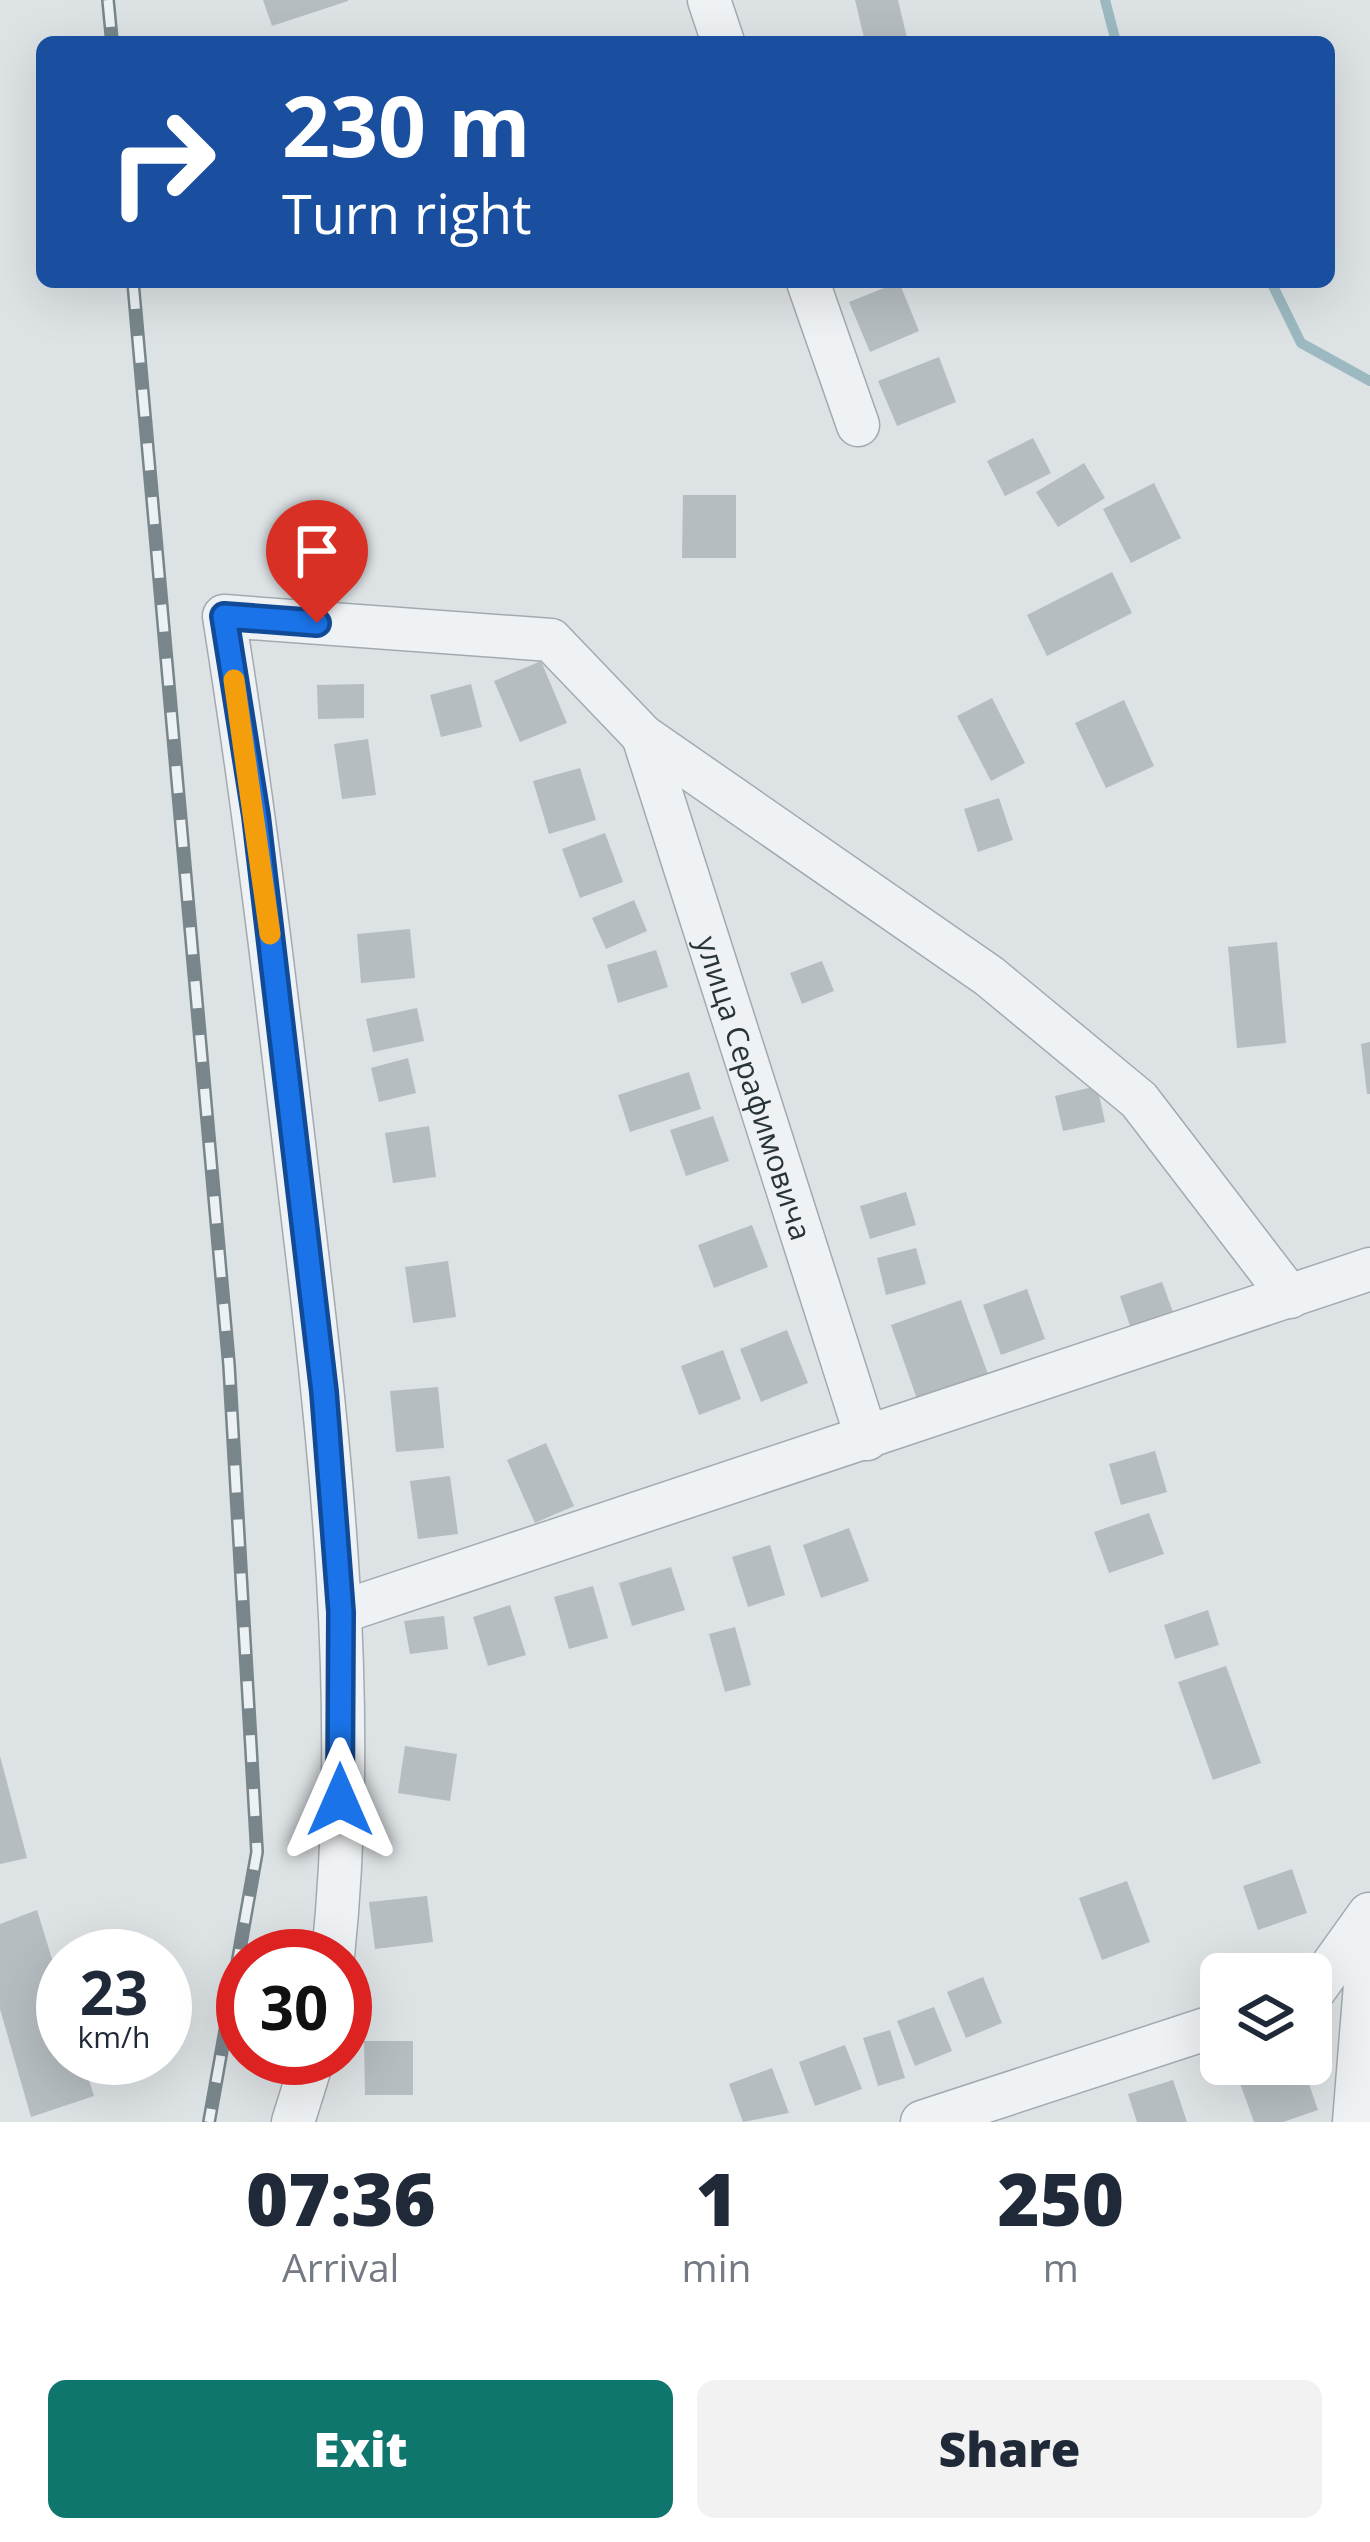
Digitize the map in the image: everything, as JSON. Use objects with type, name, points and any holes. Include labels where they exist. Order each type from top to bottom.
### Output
[{"type":"street","points":[[709,0],[721,36]]},
{"type":"street","points":[[810,288],[858,425]]},
{"type":"street","points":[[336,1929],[341,1612],[313,1300],[256,816],[224,616],[551,640],[643,736],[989,976],[1139,1100],[1290,1297]]},
{"type":"street","name":"улица Серафимовича","points":[[643,736],[867,1439]]},
{"type":"street","points":[[341,1612],[1370,1269]]},
{"type":"street","points":[[1332,1967],[1370,1917]]},
{"type":"street","points":[[1354,2122],[1370,1917]]},
{"type":"street","points":[[922,2122],[1200,2031]]},
{"type":"street","points":[[293,2122],[305,2085]]},
{"type":"building","points":[[263,0],[348,0],[348,1],[272,26]]},
{"type":"building","points":[[855,0],[898,0],[907,36],[864,36]]},
{"type":"building","points":[[884,288],[901,288],[919,331],[870,352],[849,302]]},
{"type":"building","points":[[939,357],[956,402],[897,426],[878,381]]},
{"type":"building","points":[[1033,438],[1051,473],[1005,496],[987,461]]},
{"type":"building","points":[[1084,463],[1105,498],[1058,527],[1036,492]]},
{"type":"building","points":[[1154,483],[1181,538],[1131,563],[1103,509]]},
{"type":"building","points":[[683,495],[736,495],[736,558],[682,558]]},
{"type":"building","points":[[1112,572],[1132,613],[1047,656],[1027,615]]},
{"type":"building","points":[[541,661],[567,723],[520,742],[494,681]]},
{"type":"building","points":[[364,684],[364,718],[318,719],[317,685]]},
{"type":"building","points":[[471,684],[482,727],[441,737],[430,695]]},
{"type":"building","points":[[992,698],[1025,763],[991,781],[957,716]]},
{"type":"building","points":[[1124,700],[1154,766],[1106,788],[1075,723]]},
{"type":"building","points":[[368,739],[376,795],[342,799],[334,744]]},
{"type":"building","points":[[580,768],[596,820],[549,834],[533,781]]},
{"type":"building","points":[[999,798],[1013,840],[978,852],[964,809]]},
{"type":"building","points":[[605,833],[623,882],[580,898],[562,849]]},
{"type":"building","points":[[634,900],[647,931],[606,949],[592,918]]},
{"type":"building","points":[[410,929],[415,978],[361,983],[357,934]]},
{"type":"building","points":[[1277,942],[1286,1043],[1237,1048],[1228,947]]},
{"type":"building","points":[[656,950],[668,987],[618,1003],[607,965]]},
{"type":"building","points":[[822,961],[834,991],[802,1004],[790,973]]},
{"type":"building","points":[[417,1008],[424,1041],[373,1052],[366,1019]]},
{"type":"building","points":[[1370,1042],[1370,1094],[1367,1094],[1361,1044]]},
{"type":"building","points":[[408,1058],[416,1093],[379,1102],[371,1068]]},
{"type":"building","points":[[689,1072],[701,1109],[630,1132],[618,1095]]},
{"type":"building","points":[[1097,1086],[1105,1122],[1063,1131],[1055,1096]]},
{"type":"building","points":[[713,1116],[729,1161],[686,1176],[670,1130]]},
{"type":"building","points":[[429,1126],[436,1177],[393,1183],[385,1133]]},
{"type":"building","points":[[906,1192],[916,1225],[870,1239],[860,1206]]},
{"type":"building","points":[[752,1225],[768,1267],[714,1288],[698,1245]]},
{"type":"building","points":[[916,1248],[926,1284],[886,1295],[877,1258]]},
{"type":"building","points":[[448,1261],[456,1317],[413,1323],[405,1267]]},
{"type":"building","points":[[1162,1282],[1173,1312],[1130,1326],[1120,1296]]},
{"type":"building","points":[[1027,1289],[1045,1339],[1001,1355],[983,1305]]},
{"type":"building","points":[[961,1300],[988,1374],[917,1399],[891,1325]]},
{"type":"building","points":[[787,1330],[808,1383],[761,1402],[740,1349]]},
{"type":"building","points":[[723,1350],[741,1399],[699,1415],[681,1366]]},
{"type":"building","points":[[438,1387],[444,1448],[396,1452],[390,1391]]},
{"type":"building","points":[[546,1443],[574,1506],[535,1523],[507,1460]]},
{"type":"building","points":[[1155,1451],[1167,1492],[1121,1505],[1109,1464]]},
{"type":"building","points":[[450,1476],[458,1534],[418,1539],[410,1481]]},
{"type":"building","points":[[1149,1513],[1164,1554],[1109,1573],[1094,1532]]},
{"type":"building","points":[[849,1528],[869,1581],[821,1598],[803,1545]]},
{"type":"building","points":[[770,1545],[785,1595],[748,1607],[732,1557]]},
{"type":"building","points":[[671,1567],[685,1610],[632,1626],[619,1583]]},
{"type":"building","points":[[593,1586],[608,1638],[569,1649],[554,1597]]},
{"type":"building","points":[[510,1605],[526,1655],[488,1666],[473,1617]]},
{"type":"building","points":[[1208,1610],[1219,1645],[1175,1659],[1164,1625]]},
{"type":"building","points":[[444,1616],[448,1649],[410,1654],[404,1621]]},
{"type":"building","points":[[735,1627],[751,1685],[725,1692],[709,1634]]},
{"type":"building","points":[[1226,1666],[1261,1763],[1213,1780],[1178,1682]]},
{"type":"building","points":[[405,1746],[457,1754],[450,1801],[398,1793]]},
{"type":"building","points":[[0,1756],[27,1858],[0,1864]]},
{"type":"building","points":[[1292,1869],[1307,1913],[1258,1930],[1243,1886]]},
{"type":"building","points":[[1127,1881],[1150,1942],[1102,1960],[1079,1898]]},
{"type":"building","points":[[427,1896],[433,1942],[375,1949],[369,1902]]},
{"type":"building","points":[[37,1910],[43,1929],[36,1929],[36,2085],[91,2085],[94,2096],[31,2117],[0,2009],[0,1924]]},
{"type":"building","points":[[983,1977],[1002,2023],[966,2038],[947,1992]]},
{"type":"building","points":[[934,2007],[952,2051],[915,2066],[897,2021]]},
{"type":"building","points":[[890,2030],[905,2078],[878,2086],[863,2038]]},
{"type":"building","points":[[372,2041],[413,2041],[413,2095],[365,2095],[365,2085],[372,2085]]},
{"type":"building","points":[[845,2045],[862,2089],[815,2106],[799,2062]]},
{"type":"building","points":[[772,2068],[789,2113],[743,2122],[729,2084]]},
{"type":"building","points":[[1173,2080],[1187,2122],[1137,2122],[1128,2094]]},
{"type":"building","points":[[1241,2085],[1309,2085],[1318,2110],[1283,2122],[1254,2122]]},
{"type":"waterway","points":[[1105,0],[1114,36]]},
{"type":"waterway","points":[[1274,288],[1301,343],[1370,381]]},
{"type":"railway","points":[[108,0],[111,36]]},
{"type":"railway","points":[[134,288],[229,1365],[257,1852],[209,2122]]},
{"type":"slow traffic","points":[[234,680],[270,934]]},
{"type":"route","points":[[317,623],[224,616],[256,816],[324,1392],[341,1612],[340,1800]]}]
